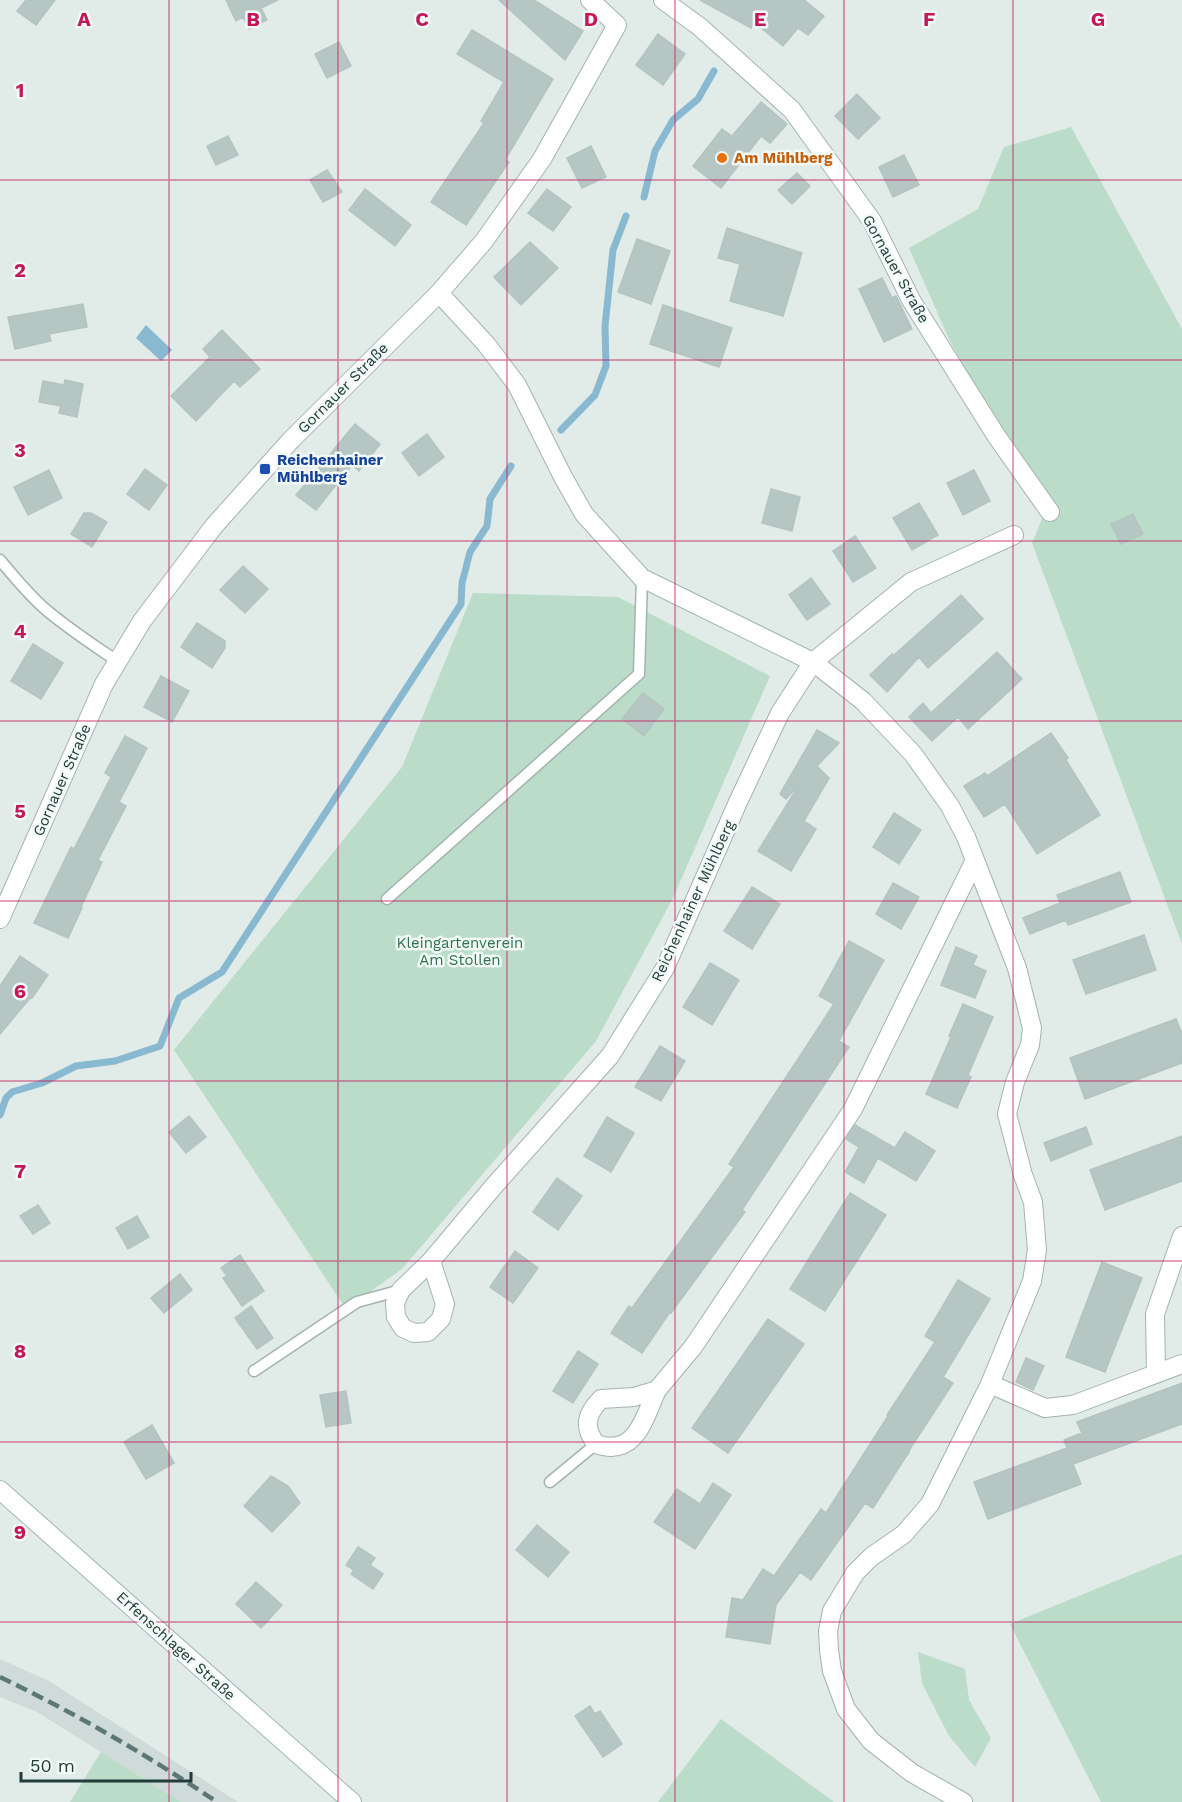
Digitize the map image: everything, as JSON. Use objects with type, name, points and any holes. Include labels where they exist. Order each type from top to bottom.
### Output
[{"type":"street","name":"Gornauer Straße","points":[[0,919],[80,737],[117,661],[142,621],[214,526],[291,440],[440,293],[484,241],[542,159],[617,24],[590,0]]},
{"type":"street","name":"Gornauer Straße","points":[[663,0],[700,27],[792,110],[872,221],[911,300],[997,437],[1050,512]]},
{"type":"street","points":[[440,293],[486,344],[516,385],[584,514],[642,578],[813,662],[863,701],[913,754],[950,806],[966,837],[1017,968],[1032,1028],[1030,1045],[1015,1082],[1007,1114],[1032,1202],[1037,1250],[1032,1281],[990,1384],[930,1504],[904,1534],[871,1557],[855,1573],[832,1611],[828,1631],[832,1671],[846,1709],[871,1741],[912,1773],[963,1802]]},
{"type":"street","name":"Reichenhainer Mühlberg","points":[[401,1290],[431,1261],[610,1056],[665,968],[780,713],[813,662],[911,582],[1014,535]]},
{"type":"street","points":[[657,1390],[634,1397],[601,1399],[593,1407],[588,1418],[587,1429],[596,1444],[606,1448],[617,1447],[632,1439],[657,1390],[693,1347],[853,1109],[974,862]]},
{"type":"street","points":[[1156,1374],[1155,1314],[1182,1236]]},
{"type":"street","points":[[401,1290],[395,1303],[396,1317],[403,1328],[414,1333],[428,1332],[441,1319],[445,1304],[431,1261]]},
{"type":"street","points":[[990,1384],[1045,1408],[1073,1406],[1182,1364]]},
{"type":"street","name":"Erfenschlager Straße","points":[[0,1490],[352,1802]]},
{"type":"lane","points":[[0,560],[26,591],[45,609],[117,661]]},
{"type":"lane","points":[[387,899],[639,674],[642,578]]},
{"type":"lane","points":[[254,1371],[357,1302],[401,1290]]},
{"type":"lane","points":[[550,1482],[596,1444]]},
{"type":"shaded area","points":[[0,1659],[49,1681],[238,1802],[181,1802],[37,1712],[0,1697]]},
{"type":"green space","points":[[1071,127],[1182,329],[1182,944],[1032,543],[1042,519],[1003,439],[949,339],[909,248],[978,209],[1004,147]]},
{"type":"green space","name":"Kleingartenverein Am Stollen","points":[[473,593],[618,597],[770,676],[673,898],[596,1041],[402,1269],[346,1309],[174,1050],[402,767]]},
{"type":"green space","points":[[1182,1554],[1182,1802],[1101,1802],[1010,1624]]},
{"type":"green space","points":[[918,1652],[965,1669],[969,1700],[991,1738],[975,1767],[949,1736],[922,1683]]},
{"type":"green space","points":[[721,1719],[834,1802],[658,1802]]},
{"type":"green space","points":[[101,1752],[181,1802],[70,1802]]},
{"type":"water","points":[[146,325],[172,350],[161,361],[136,338]]},
{"type":"building","points":[[26,0],[55,0],[36,25],[17,11]]},
{"type":"building","points":[[226,0],[278,0],[261,8],[267,20],[249,29],[243,17],[236,21]]},
{"type":"building","points":[[499,0],[534,0],[583,31],[565,60]]},
{"type":"building","points":[[700,0],[804,0],[824,16],[808,35],[798,28],[783,46],[754,22],[751,28]]},
{"type":"building","points":[[472,30],[553,79],[505,160],[509,162],[466,225],[431,202],[484,123],[481,121],[504,82],[457,54]]},
{"type":"building","points":[[658,34],[685,54],[663,85],[636,65]]},
{"type":"building","points":[[339,42],[351,66],[327,78],[315,54]]},
{"type":"building","points":[[857,94],[880,118],[858,139],[835,116]]},
{"type":"building","points":[[761,102],[787,124],[770,143],[761,136],[721,188],[693,166],[722,129],[732,136]]},
{"type":"building","points":[[228,136],[238,155],[216,165],[207,146]]},
{"type":"building","points":[[591,146],[606,177],[582,188],[567,158]]},
{"type":"building","points":[[904,155],[919,185],[893,197],[879,167]]},
{"type":"building","points":[[327,170],[342,192],[323,202],[310,180]]},
{"type":"building","points":[[797,173],[810,186],[792,204],[778,190]]},
{"type":"building","points":[[365,189],[411,225],[395,246],[349,210]]},
{"type":"building","points":[[547,189],[571,207],[553,231],[528,213]]},
{"type":"building","points":[[727,228],[802,253],[783,316],[730,301],[740,264],[718,258]]},
{"type":"building","points":[[637,239],[670,251],[651,304],[618,292]]},
{"type":"building","points":[[530,242],[558,268],[521,305],[494,277]]},
{"type":"building","points":[[882,278],[892,298],[896,296],[912,329],[884,342],[859,289]]},
{"type":"building","points":[[83,304],[87,327],[49,334],[51,341],[15,349],[8,317]]},
{"type":"building","points":[[663,305],[732,328],[719,367],[650,344]]},
{"type":"building","points":[[222,330],[260,369],[240,387],[234,381],[196,421],[171,396],[210,357],[203,349]]},
{"type":"building","points":[[65,380],[83,384],[77,417],[59,413],[61,406],[39,402],[43,381],[64,385]]},
{"type":"building","points":[[355,424],[380,444],[359,471],[352,465],[316,510],[296,495]]},
{"type":"building","points":[[427,434],[444,457],[419,476],[402,453]]},
{"type":"building","points":[[145,469],[167,485],[149,510],[127,494]]},
{"type":"building","points":[[49,470],[62,498],[28,515],[14,487]]},
{"type":"building","points":[[974,470],[990,501],[963,515],[947,483]]},
{"type":"building","points":[[771,489],[800,497],[792,531],[762,523]]},
{"type":"building","points":[[919,503],[938,535],[912,550],[893,518]]},
{"type":"building","points":[[84,513],[91,513],[107,522],[92,547],[71,534]]},
{"type":"building","points":[[1133,514],[1143,534],[1121,544],[1111,524]]},
{"type":"building","points":[[855,536],[876,568],[853,582],[833,551]]},
{"type":"building","points":[[243,566],[268,589],[245,613],[220,590]]},
{"type":"building","points":[[811,578],[830,604],[807,620],[789,595]]},
{"type":"building","points":[[961,595],[983,619],[928,668],[919,657],[887,692],[870,675]]},
{"type":"building","points":[[197,623],[225,641],[225,648],[212,668],[181,647]]},
{"type":"building","points":[[33,644],[63,663],[41,699],[11,681]]},
{"type":"building","points":[[997,652],[1022,679],[968,729],[958,717],[932,741],[909,717],[923,703],[931,713]]},
{"type":"building","points":[[161,676],[189,691],[172,722],[144,707]]},
{"type":"building","points":[[643,693],[664,709],[644,736],[622,719]]},
{"type":"building","points":[[817,730],[839,743],[817,766],[829,778],[804,821],[816,829],[791,871],[758,851],[799,785],[786,799],[780,794]]},
{"type":"building","points":[[1051,733],[1100,815],[1037,854],[1005,804],[984,817],[964,786],[985,773],[987,776]]},
{"type":"building","points":[[125,736],[147,748],[119,802],[126,806],[98,860],[102,862],[68,938],[34,923],[71,847],[74,849],[111,777],[105,773]]},
{"type":"building","points":[[894,813],[921,830],[899,864],[873,847]]},
{"type":"building","points":[[1120,872],[1131,902],[1068,925],[1066,920],[1030,934],[1023,918],[1060,903],[1057,895]]},
{"type":"building","points":[[893,883],[919,897],[901,929],[876,914]]},
{"type":"building","points":[[752,887],[780,904],[752,949],[724,931]]},
{"type":"building","points":[[1144,935],[1156,970],[1086,994],[1073,960]]},
{"type":"building","points":[[849,941],[884,960],[839,1041],[849,1047],[742,1210],[745,1212],[642,1353],[611,1333],[629,1306],[632,1308],[734,1167],[729,1164],[834,1004],[819,996]]},
{"type":"building","points":[[956,947],[977,956],[973,965],[986,971],[975,998],[941,985]]},
{"type":"building","points":[[20,956],[48,975],[32,998],[0,1034],[0,986]]},
{"type":"building","points":[[710,963],[739,980],[712,1025],[683,1007]]},
{"type":"building","points":[[963,1004],[993,1017],[968,1075],[971,1077],[957,1108],[926,1094]]},
{"type":"building","points":[[1176,1019],[1182,1034],[1182,1063],[1085,1099],[1070,1058]]},
{"type":"building","points":[[660,1046],[685,1061],[661,1101],[635,1087]]},
{"type":"building","points":[[189,1116],[206,1137],[186,1153],[169,1132]]},
{"type":"building","points":[[607,1117],[634,1133],[611,1172],[584,1156]]},
{"type":"building","points":[[855,1125],[895,1148],[905,1132],[935,1151],[916,1181],[878,1158],[864,1183],[845,1172],[859,1147],[846,1139]]},
{"type":"building","points":[[1086,1127],[1092,1144],[1051,1161],[1044,1143]]},
{"type":"building","points":[[1182,1136],[1182,1181],[1105,1210],[1090,1170]]},
{"type":"building","points":[[557,1178],[582,1196],[558,1230],[533,1212]]},
{"type":"building","points":[[850,1193],[886,1215],[825,1311],[790,1289]]},
{"type":"building","points":[[38,1205],[50,1223],[33,1234],[20,1216]]},
{"type":"building","points":[[137,1216],[149,1237],[128,1249],[116,1228]]},
{"type":"building","points":[[515,1251],[538,1268],[513,1303],[490,1287]]},
{"type":"building","points":[[240,1255],[264,1291],[242,1306],[223,1278],[227,1276],[221,1268]]},
{"type":"building","points":[[1102,1262],[1142,1278],[1105,1372],[1066,1357]]},
{"type":"building","points":[[180,1274],[192,1290],[164,1313],[151,1298]]},
{"type":"building","points":[[958,1280],[990,1299],[943,1377],[953,1383],[873,1508],[865,1503],[811,1580],[800,1572],[776,1605],[770,1644],[726,1637],[732,1598],[743,1600],[763,1569],[774,1576],[821,1509],[826,1513],[935,1342],[925,1336]]},
{"type":"building","points":[[251,1306],[273,1338],[257,1349],[235,1318]]},
{"type":"building","points":[[768,1319],[804,1344],[728,1453],[692,1428]]},
{"type":"building","points":[[578,1351],[598,1364],[573,1403],[553,1391]]},
{"type":"building","points":[[1026,1358],[1044,1366],[1033,1390],[1016,1382]]},
{"type":"building","points":[[1182,1383],[1182,1424],[1073,1464],[1081,1484],[988,1519],[974,1482],[1067,1448],[1064,1440],[1082,1433],[1077,1422]]},
{"type":"building","points":[[346,1391],[351,1423],[326,1427],[320,1395]]},
{"type":"building","points":[[152,1425],[174,1463],[146,1479],[124,1442]]},
{"type":"building","points":[[271,1476],[288,1486],[300,1503],[272,1532],[244,1506]]},
{"type":"building","points":[[713,1483],[731,1495],[695,1549],[654,1522],[677,1489],[700,1504]]},
{"type":"building","points":[[537,1525],[569,1552],[548,1577],[516,1550]]},
{"type":"building","points":[[358,1547],[375,1558],[370,1565],[383,1574],[373,1589],[351,1574],[354,1570],[346,1565]]},
{"type":"building","points":[[256,1582],[282,1605],[261,1628],[236,1604]]},
{"type":"building","points":[[590,1706],[595,1714],[600,1711],[622,1744],[603,1757],[575,1716]]},
{"type":"waterway","points":[[644,197],[655,151],[673,120],[698,99],[714,71]]},
{"type":"waterway","points":[[561,430],[595,395],[606,366],[605,326],[613,250],[626,216]]},
{"type":"waterway","points":[[0,1115],[6,1098],[12,1092],[42,1083],[76,1066],[115,1061],[160,1046],[179,998],[222,972],[461,604],[462,583],[470,552],[487,526],[490,499],[511,466]]},
{"type":"railway","points":[[0,1677],[110,1735],[217,1802]]},
{"type":"place","name":"Am Mühlberg","points":[[722,158]]},
{"type":"place","name":"Reichenhainer Mühlberg","points":[[265,469]]}]
